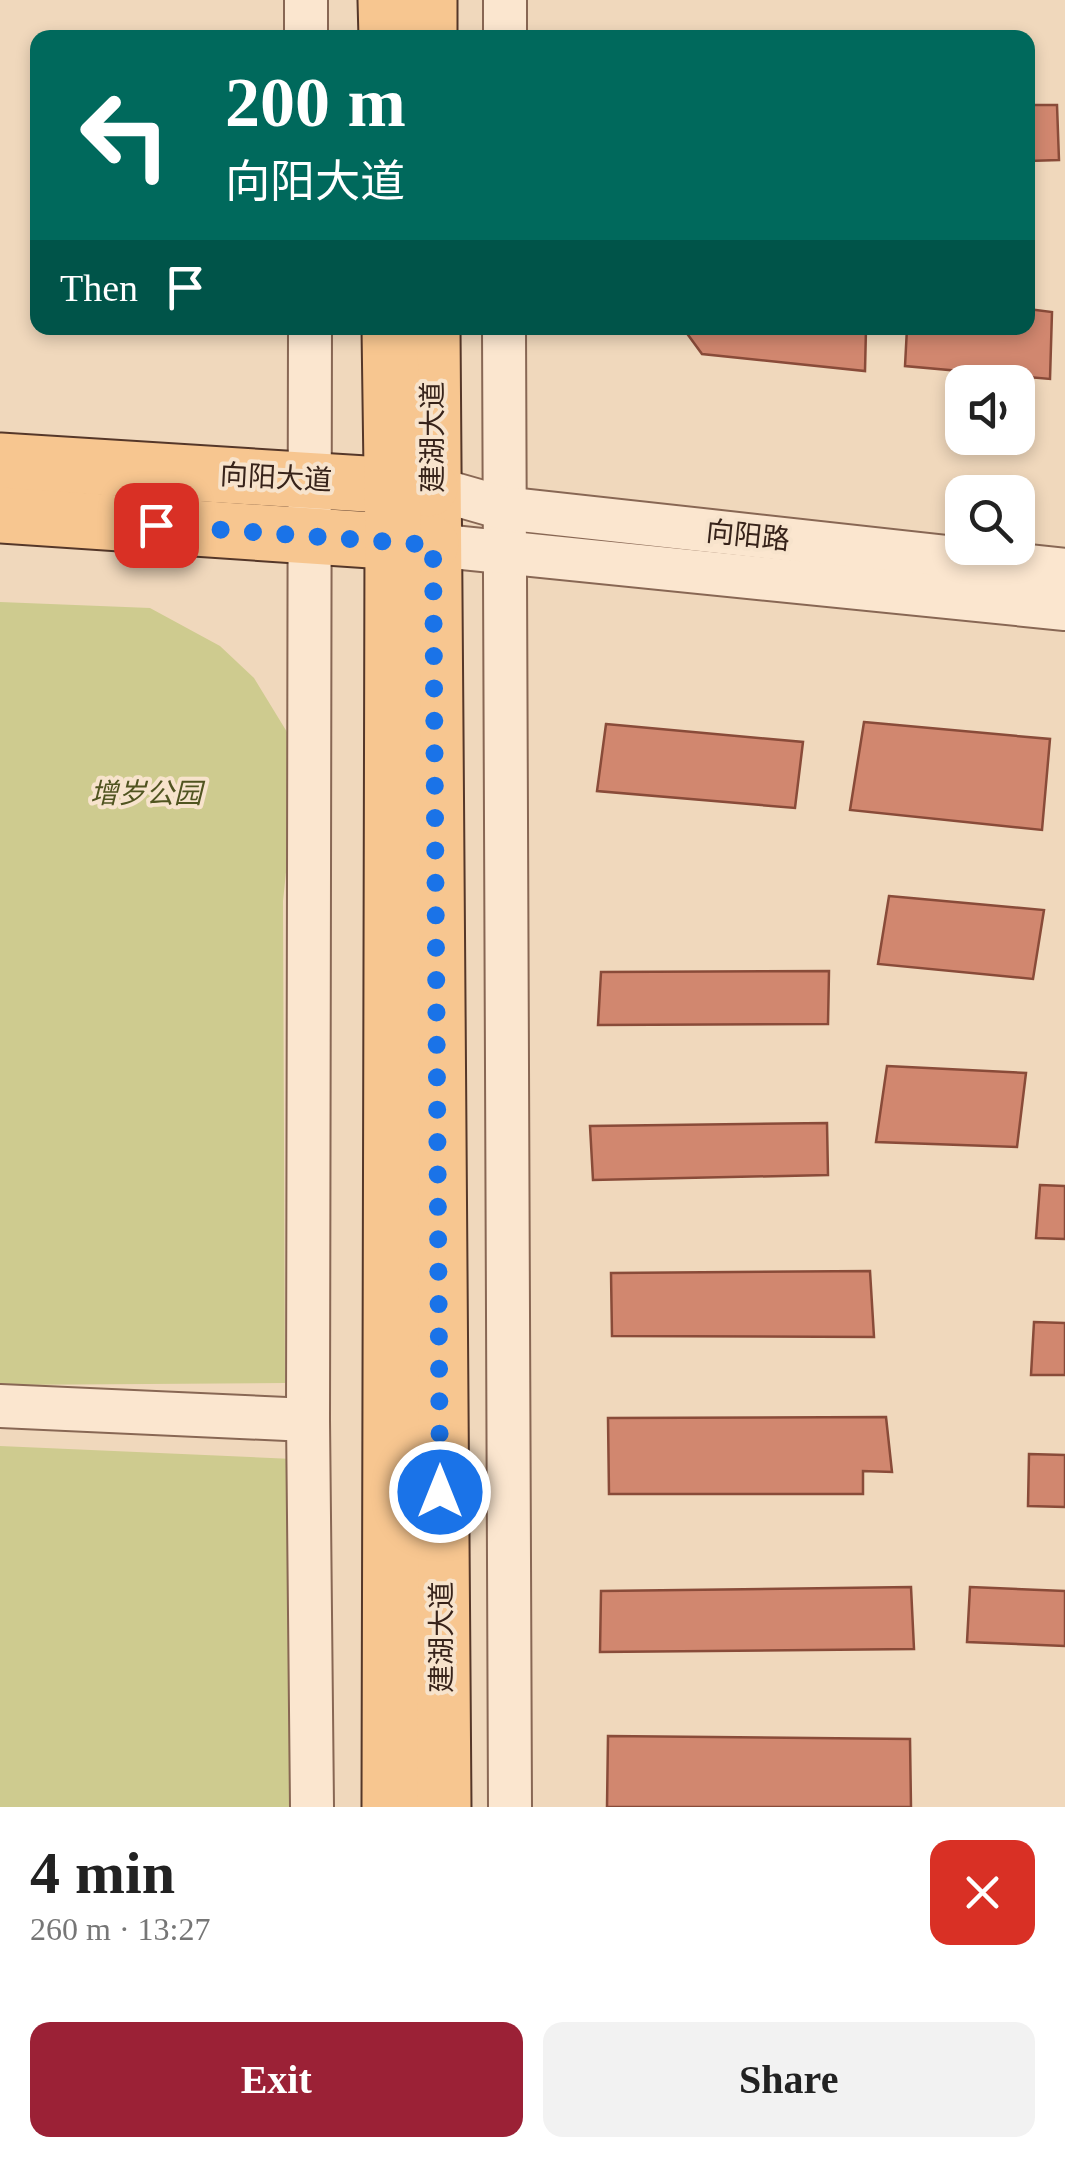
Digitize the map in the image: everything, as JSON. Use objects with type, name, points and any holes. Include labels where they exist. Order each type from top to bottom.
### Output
[{"type":"main road","points":[[386,0],[387,30]]},
{"type":"main road","points":[[429,0],[430,30]]},
{"type":"main road","name":"建湖大道","points":[[391,335],[412,486],[443,1807]]},
{"type":"main road","name":"建湖大道","points":[[412,486],[431,335]]},
{"type":"main road","name":"向阳大道","points":[[0,461],[412,486]]},
{"type":"main road","name":"向阳大道","points":[[0,515],[413,542]]},
{"type":"main road","name":"建湖大道","points":[[390,1807],[413,542]]},
{"type":"street","points":[[306,0],[306,30]]},
{"type":"street","points":[[505,0],[505,30]]},
{"type":"street","points":[[310,335],[308,1420],[312,1807]]},
{"type":"street","points":[[504,335],[510,1807]]},
{"type":"street","name":"向阳路","points":[[412,486],[503,508],[1065,570]]},
{"type":"street","name":"向阳路","points":[[413,542],[1065,609]]},
{"type":"street","points":[[0,1406],[308,1420]]},
{"type":"green space","name":"增岁公园","points":[[0,602],[150,608],[220,646],[254,678],[287,732],[294,795],[283,901],[285,1383],[0,1385]]},
{"type":"green space","points":[[0,1446],[293,1459],[294,1807],[0,1807]]},
{"type":"building","points":[[1035,105],[1057,105],[1059,160],[1035,161]]},
{"type":"building","points":[[1035,310],[1052,312],[1050,379],[1035,378],[1035,365],[945,365],[945,370],[905,366],[907,335],[1035,335]]},
{"type":"building","points":[[688,335],[866,335],[865,371],[702,354]]},
{"type":"building","points":[[864,722],[1050,739],[1042,830],[850,810]]},
{"type":"building","points":[[606,724],[803,742],[795,808],[597,791]]},
{"type":"building","points":[[889,896],[1044,910],[1033,979],[878,964]]},
{"type":"building","points":[[829,971],[828,1024],[598,1025],[601,972]]},
{"type":"building","points":[[887,1066],[1026,1073],[1017,1147],[876,1142]]},
{"type":"building","points":[[827,1123],[828,1175],[593,1180],[590,1126]]},
{"type":"building","points":[[1040,1185],[1065,1186],[1065,1239],[1036,1238]]},
{"type":"building","points":[[870,1271],[874,1337],[612,1336],[611,1273]]},
{"type":"building","points":[[1034,1322],[1065,1323],[1065,1375],[1031,1375]]},
{"type":"building","points":[[886,1417],[892,1472],[863,1471],[863,1494],[609,1494],[608,1418]]},
{"type":"building","points":[[1029,1454],[1065,1455],[1065,1507],[1028,1506]]},
{"type":"building","points":[[911,1587],[914,1649],[600,1652],[601,1591]]},
{"type":"building","points":[[970,1587],[1065,1591],[1065,1646],[967,1642]]},
{"type":"building","points":[[608,1736],[910,1739],[911,1807],[607,1807]]},
{"type":"route","points":[[156,525],[433,545],[440,1492]]}]
